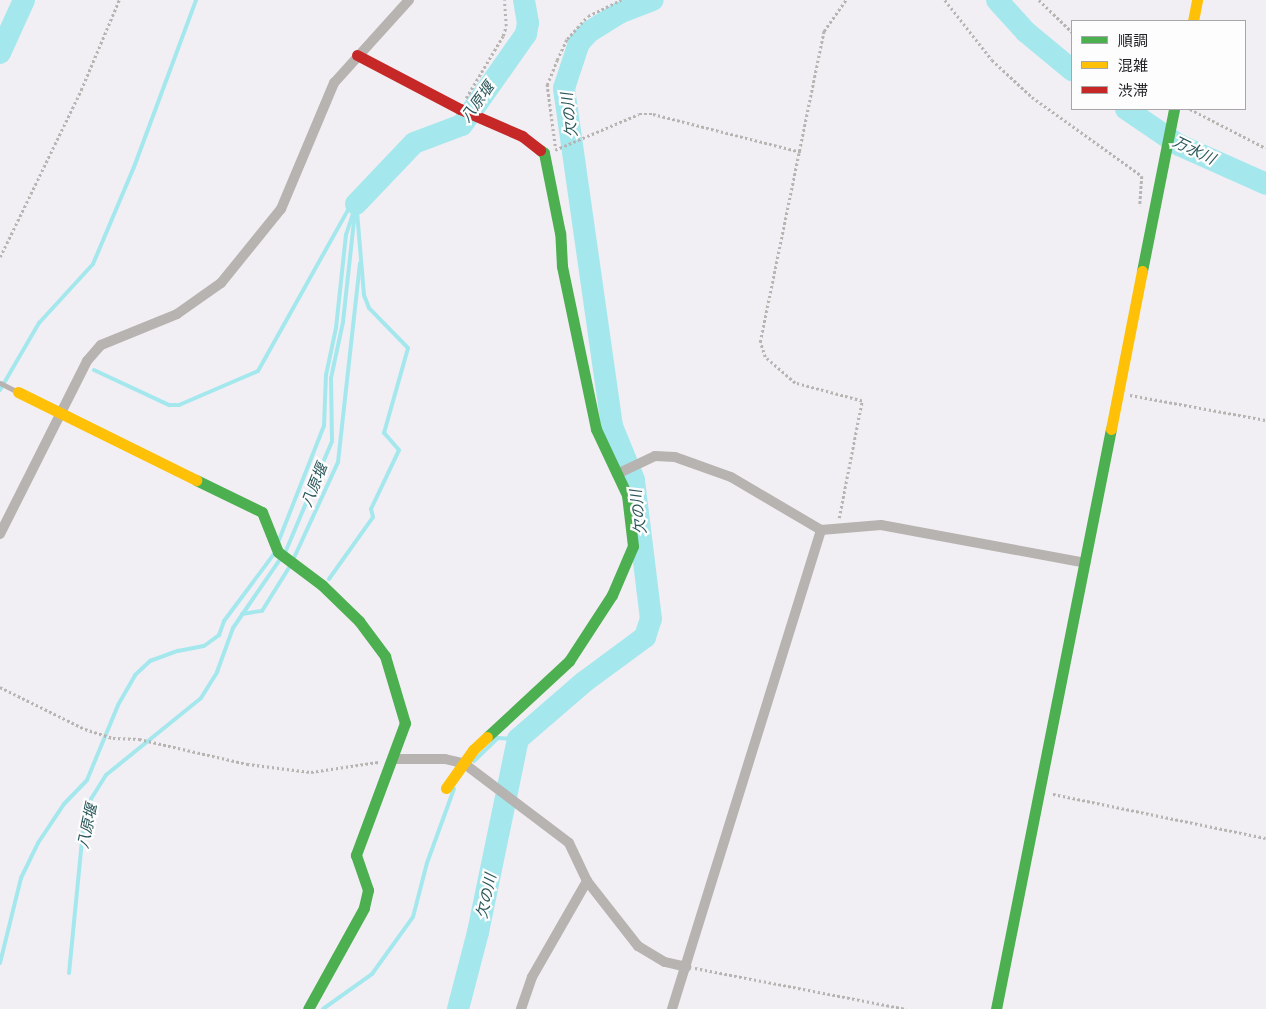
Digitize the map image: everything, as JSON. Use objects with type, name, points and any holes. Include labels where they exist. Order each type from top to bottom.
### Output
[{"type":"street","points":[[0,534],[60,413],[95,351],[101,345],[156,324],[200,300],[221,283],[268,229],[292,187],[328,94],[357,55],[409,0]]},
{"type":"street","points":[[1193,20],[1197,0]]},
{"type":"street","points":[[357,55],[463,110],[522,136],[544,153],[560,233],[562,266],[596,429],[620,473],[626,495],[633,546],[612,595],[568,661],[446,788]]},
{"type":"street","points":[[996,1009],[1120,393],[1174,110]]},
{"type":"street","points":[[13,389],[211,484],[262,512],[274,547],[360,621],[385,656],[405,723],[394,759],[356,855],[368,890],[364,908],[309,1007]]},
{"type":"street","points":[[620,473],[663,455],[690,461],[762,493],[821,530],[838,527],[889,526],[1086,562]]},
{"type":"street","points":[[672,1009],[821,530]]},
{"type":"street","points":[[394,759],[445,758],[468,767],[569,843],[587,881],[638,946],[665,962],[686,967]]},
{"type":"street","points":[[521,1009],[532,977],[587,881]]},
{"type":"lane","points":[[0,383],[13,389]]},
{"type":"path","points":[[0,257],[80,90],[119,0]]},
{"type":"path","points":[[463,110],[503,36],[506,26],[504,0]]},
{"type":"path","points":[[555,150],[547,85],[557,60],[567,39],[588,16],[620,0]]},
{"type":"path","points":[[838,527],[862,401],[795,383],[765,357],[760,342],[801,152],[824,31],[846,0]]},
{"type":"path","points":[[945,0],[992,60],[1032,97],[1142,176],[1138,216]]},
{"type":"path","points":[[1039,0],[1071,31]]},
{"type":"path","points":[[1192,110],[1266,148]]},
{"type":"path","points":[[560,149],[581,141],[628,117],[653,114],[801,152]]},
{"type":"path","points":[[1120,393],[1266,420]]},
{"type":"path","points":[[0,687],[92,732],[113,738],[139,739],[247,764],[311,772],[394,759]]},
{"type":"path","points":[[1039,791],[1266,838]]},
{"type":"path","points":[[686,967],[906,1009]]},
{"type":"waterway","points":[[0,53],[24,0]]},
{"type":"waterway","points":[[0,390],[39,323],[93,264],[134,167],[196,0]]},
{"type":"waterway","name":"八原堰","points":[[356,204],[414,143],[462,125],[526,34],[528,23],[524,0]]},
{"type":"waterway","name":"欠の川","points":[[458,1009],[478,932],[518,739],[584,682],[645,637],[651,619],[634,480],[612,426],[564,88],[579,43],[589,32],[619,13],[653,0]]},
{"type":"waterway","name":"万水川","points":[[997,0],[1026,32],[1071,69]]},
{"type":"waterway","name":"万水川","points":[[1127,110],[1179,145],[1266,184]]},
{"type":"waterway","points":[[94,370],[169,405],[179,405],[258,371],[348,210],[356,204]]},
{"type":"waterway","points":[[279,540],[324,426],[326,375],[336,328],[346,235],[356,204]]},
{"type":"waterway","name":"八原堰","points":[[285,553],[332,441],[331,378],[343,322],[355,212]]},
{"type":"waterway","points":[[329,579],[373,517],[371,509],[399,450],[384,433],[408,348],[369,308],[364,295],[357,212]]},
{"type":"waterway","points":[[293,560],[338,462],[360,263]]},
{"type":"waterway","points":[[0,963],[21,878],[38,843],[64,804],[87,780],[118,705],[135,675],[150,661],[178,651],[204,646],[219,635],[224,621],[274,554]]},
{"type":"waterway","name":"八原堰","points":[[69,973],[83,829],[91,799],[106,775],[201,698],[217,672],[233,628],[281,558]]},
{"type":"waterway","points":[[242,614],[262,611],[290,566]]},
{"type":"waterway","points":[[474,761],[498,738],[518,739]]},
{"type":"waterway","points":[[323,1009],[372,974],[413,917],[427,863],[454,789]]},
{"type":"traffic: fast","points":[[1142,271],[1174,110]]},
{"type":"traffic: fast","points":[[487,737],[569,661],[612,595],[633,546],[627,495],[596,429],[562,266],[560,233],[544,153],[540,150]]},
{"type":"traffic: fast","points":[[996,1009],[1111,429]]},
{"type":"traffic: fast","points":[[196,480],[262,512],[278,552],[322,585],[359,621],[385,656],[405,723],[356,855],[368,890],[364,908],[308,1009]]},
{"type":"traffic: slow","points":[[1193,20],[1197,0]]},
{"type":"traffic: slow","points":[[1111,429],[1142,271]]},
{"type":"traffic: slow","points":[[18,392],[196,480]]},
{"type":"traffic: slow","points":[[446,788],[473,750],[487,737]]},
{"type":"traffic: jam","points":[[357,55],[460,109],[522,136],[540,150]]}]
